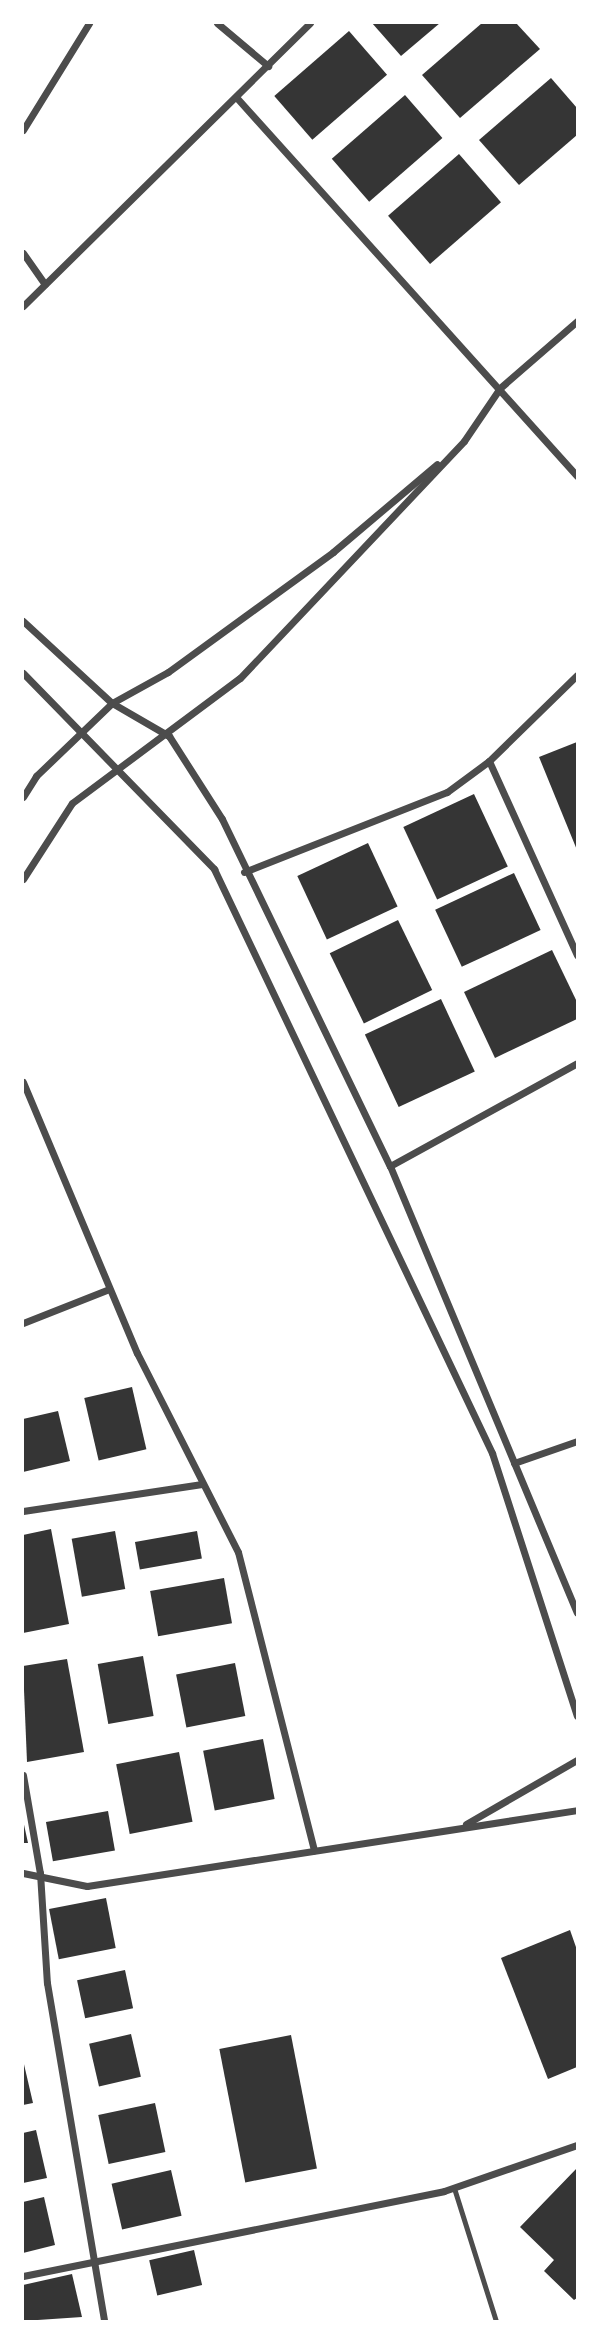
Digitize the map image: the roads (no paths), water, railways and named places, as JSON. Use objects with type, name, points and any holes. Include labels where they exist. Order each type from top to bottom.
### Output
[{"type":"street","points":[[23,130],[89,23]]},
{"type":"street","points":[[217,23],[268,66]]},
{"type":"street","points":[[23,306],[310,23]]},
{"type":"street","points":[[236,97],[577,475]]},
{"type":"street","points":[[23,253],[46,284]]},
{"type":"street","points":[[23,879],[72,803],[113,767],[169,736],[240,678],[464,441],[500,388],[577,321]]},
{"type":"street","points":[[23,797],[78,734],[112,703],[168,672],[333,552],[464,441]]},
{"type":"street","points":[[23,621],[112,703],[169,736],[222,819],[244,872],[390,1166],[577,1612]]},
{"type":"street","points":[[23,673],[78,734],[214,869],[492,1453],[577,1716]]},
{"type":"street","points":[[244,872],[416,806],[489,761],[577,675]]},
{"type":"street","points":[[489,761],[577,954]]},
{"type":"street","points":[[390,1166],[577,1063]]},
{"type":"street","points":[[23,1082],[109,1289],[202,1484],[238,1552],[259,1616],[314,1850]]},
{"type":"street","points":[[23,1323],[109,1289]]},
{"type":"street","points":[[514,1463],[577,1441]]},
{"type":"street","points":[[23,1511],[202,1484]]},
{"type":"street","points":[[462,1826],[577,1760]]},
{"type":"street","points":[[23,1775],[40,1873],[47,1983],[104,2321]]},
{"type":"street","points":[[23,1873],[40,1873],[87,1886],[577,1810]]},
{"type":"street","points":[[23,2276],[94,2264],[454,2188],[577,2145]]},
{"type":"lane","points":[[454,2188],[496,2321]]}]
